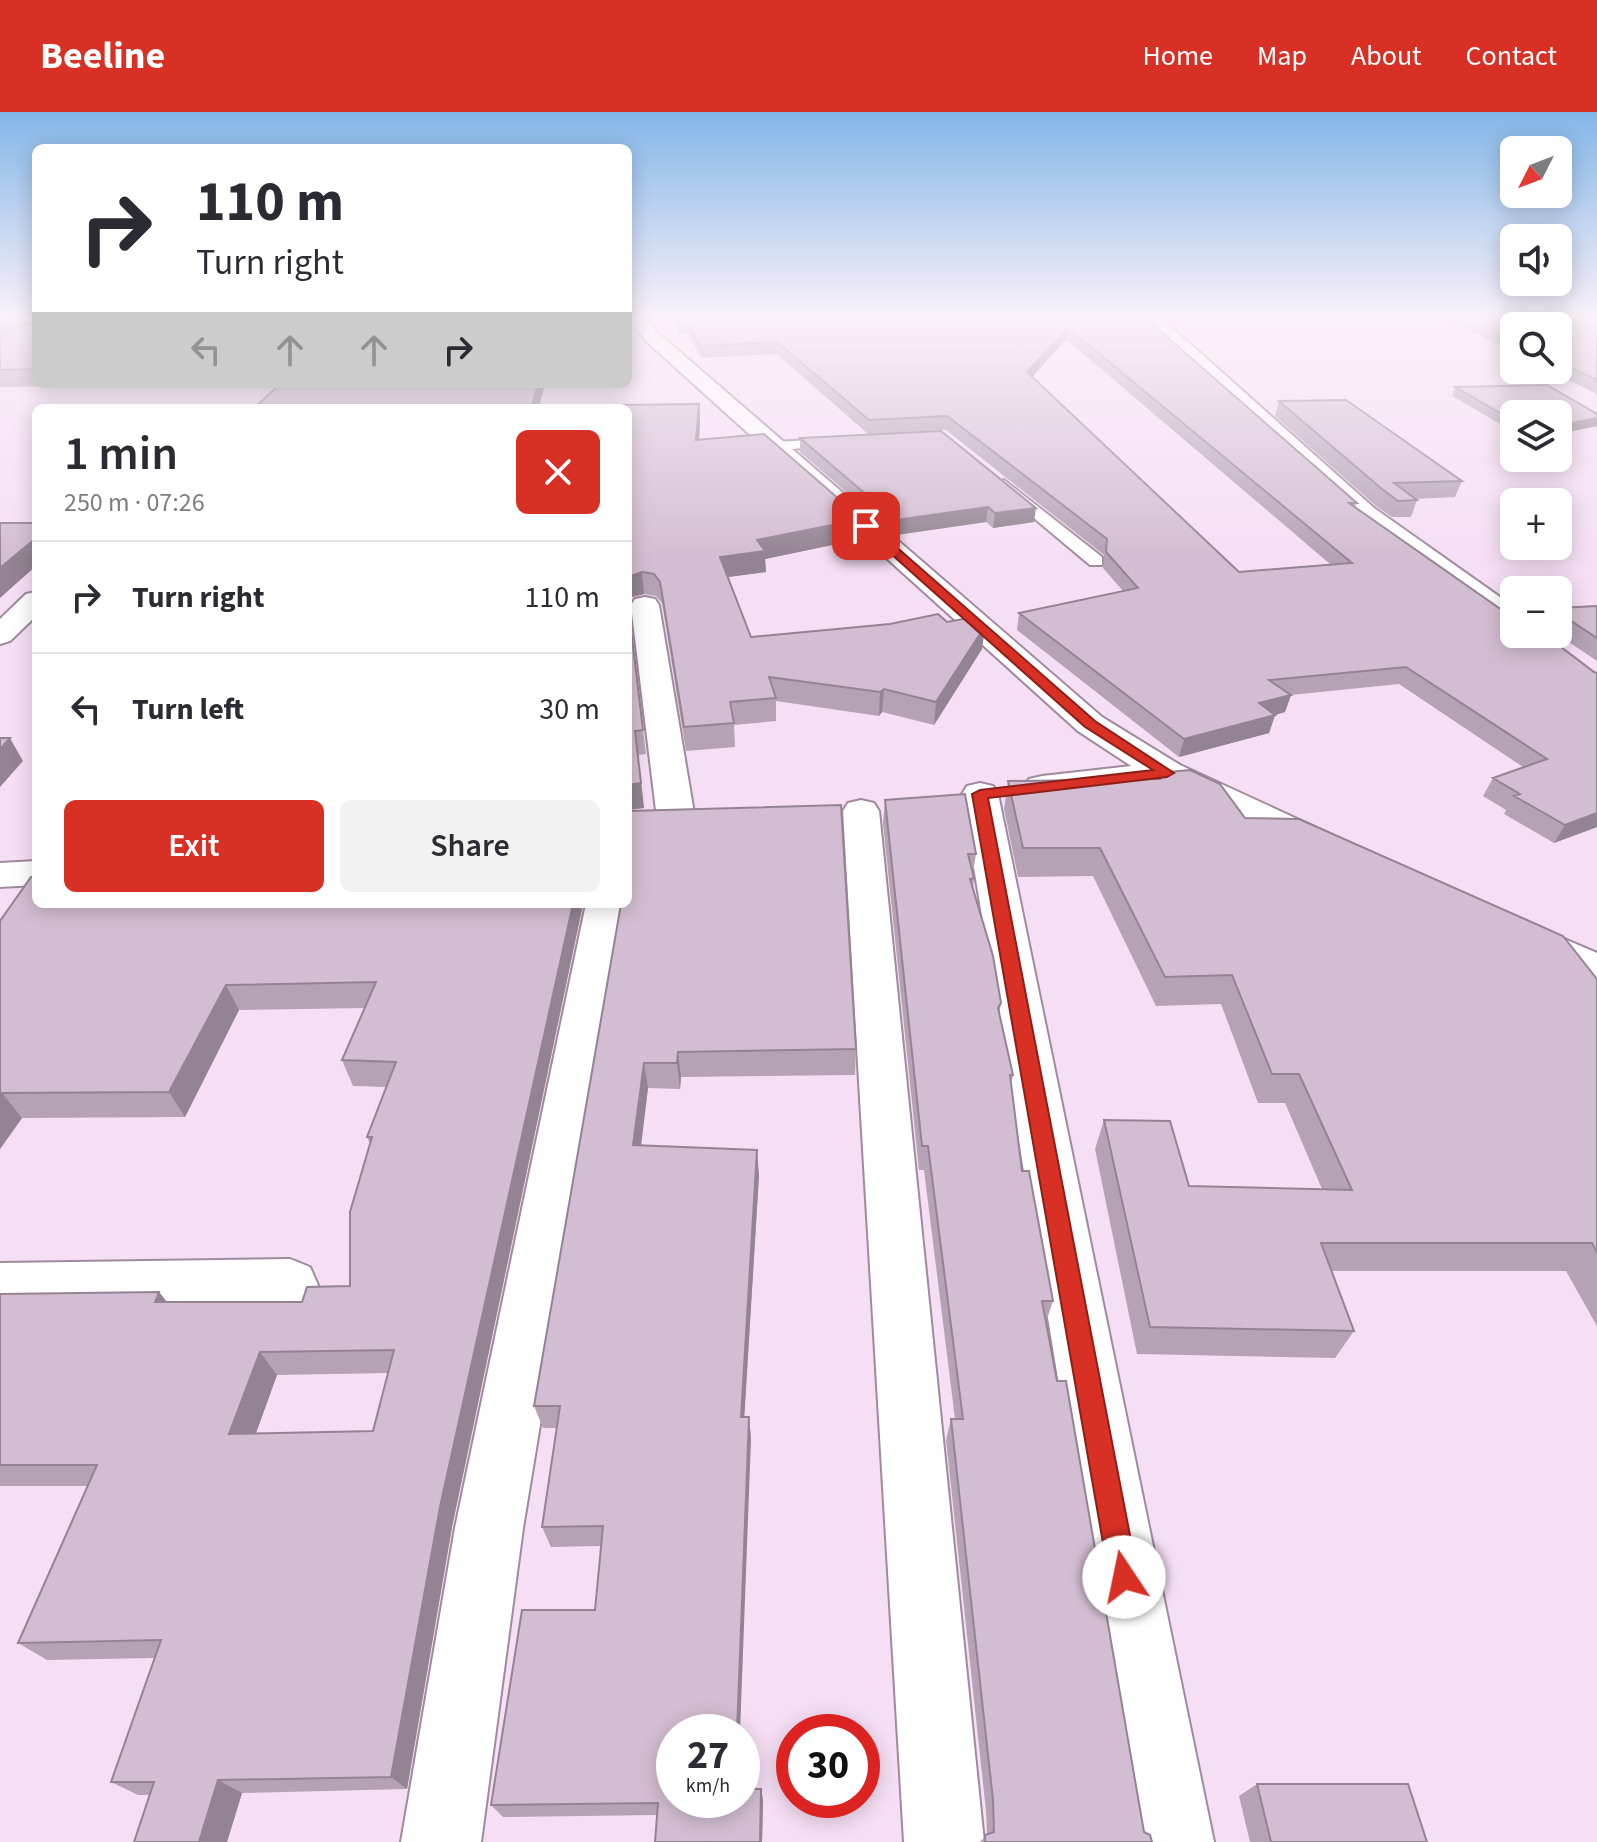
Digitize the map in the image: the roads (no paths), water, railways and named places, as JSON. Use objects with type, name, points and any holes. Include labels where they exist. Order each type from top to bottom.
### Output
[{"type":"street","points":[[720,397],[1090,724],[1167,773],[1343,854]]},
{"type":"street","points":[[1238,397],[1365,513],[1500,610]]},
{"type":"street","points":[[0,635],[32,604]]},
{"type":"street","points":[[645,605],[675,819]]},
{"type":"street","points":[[1167,773],[965,796],[1174,1842]]},
{"type":"street","points":[[861,810],[944,1842]]},
{"type":"street","points":[[0,875],[32,873]]},
{"type":"street","points":[[441,1842],[489,1528],[605,908]]},
{"type":"street","points":[[1511,929],[1597,971]]},
{"type":"street","points":[[0,1289],[290,1285]]},
{"type":"lane","points":[[776,446],[852,441]]},
{"type":"lane","points":[[991,474],[1096,561]]}]
